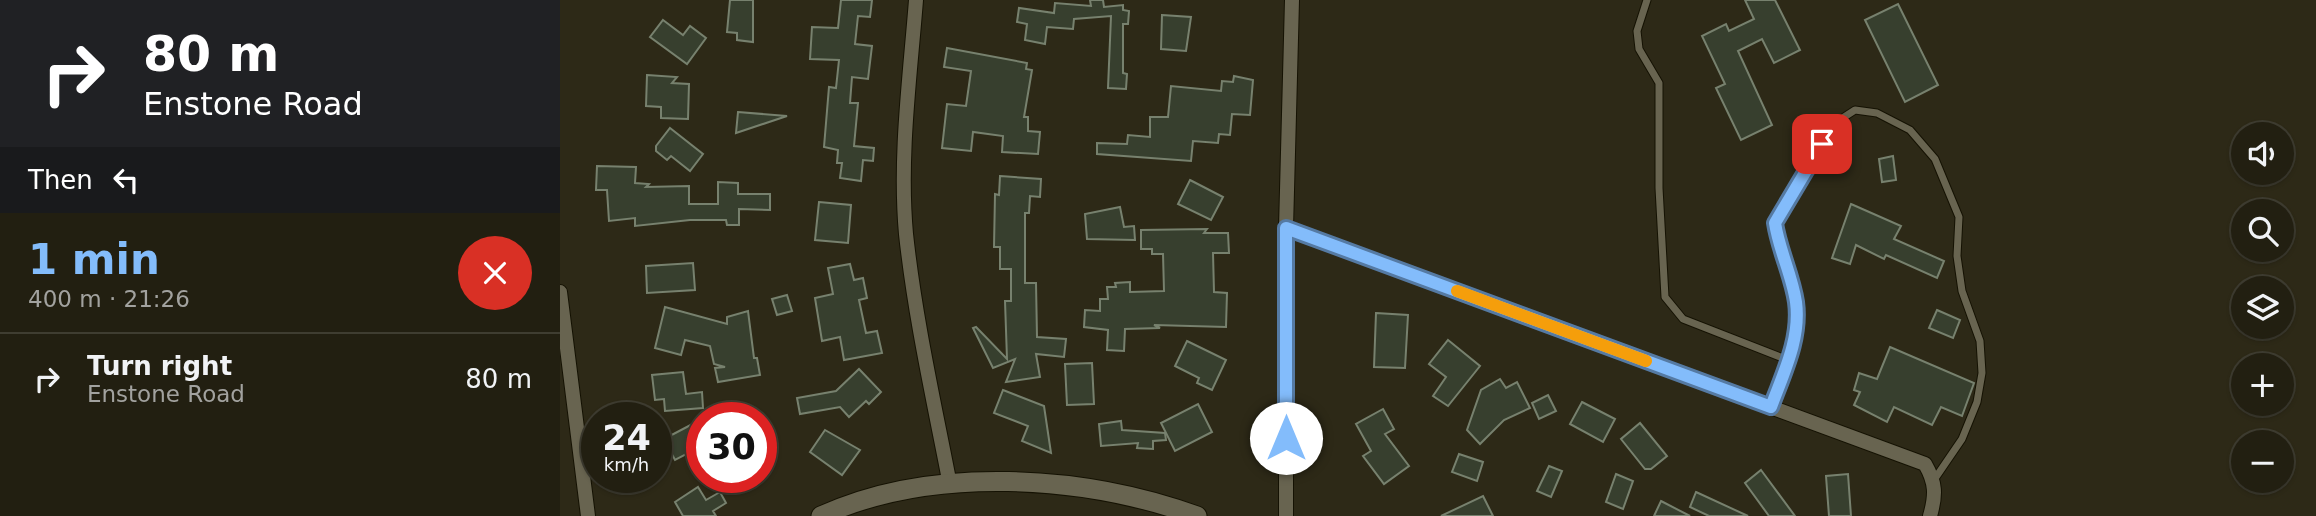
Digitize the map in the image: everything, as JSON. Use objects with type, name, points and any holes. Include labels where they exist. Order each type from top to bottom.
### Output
[{"type":"street","points":[[916,0],[905,160],[906,232],[924,354],[950,485]]},
{"type":"street","points":[[1286,516],[1286,228],[1292,0]]},
{"type":"street","points":[[1286,228],[1925,464],[1934,480],[1936,496],[1930,516]]},
{"type":"street","points":[[560,292],[588,516]]},
{"type":"street","points":[[821,516],[848,504],[950,485],[1041,481],[1115,493],[1197,516]]},
{"type":"lane","points":[[1647,0],[1637,31],[1639,49],[1659,83],[1659,188],[1665,297],[1683,319],[1788,360]]},
{"type":"lane","points":[[1771,407],[1795,341],[1796,301],[1775,223],[1835,123],[1855,110],[1877,113],[1910,130],[1935,159],[1959,217],[1957,256],[1962,290],[1980,341],[1982,373],[1977,402],[1962,439],[1934,480]]},
{"type":"building","points":[[730,0],[753,0],[753,42],[737,40],[737,33],[727,32]]},
{"type":"building","points":[[841,0],[872,0],[870,17],[858,16],[855,44],[872,46],[868,79],[852,77],[850,103],[858,103],[854,146],[874,148],[873,161],[863,160],[861,181],[840,178],[842,163],[837,163],[838,150],[824,147],[829,87],[836,88],[839,60],[810,59],[812,27],[838,28]]},
{"type":"building","points":[[1090,0],[1103,0],[1104,7],[1123,5],[1123,10],[1129,11],[1128,24],[1123,24],[1123,73],[1127,74],[1126,89],[1108,88],[1111,16],[1074,19],[1073,29],[1047,27],[1045,44],[1025,40],[1027,24],[1017,22],[1019,8],[1054,13],[1055,3],[1091,6]]},
{"type":"building","points":[[1745,0],[1775,0],[1800,50],[1774,63],[1762,39],[1738,51],[1772,125],[1741,140],[1716,88],[1725,84],[1702,36],[1726,24],[1729,31],[1754,19]]},
{"type":"building","points":[[1898,4],[1938,85],[1905,102],[1865,20]]},
{"type":"building","points":[[1162,15],[1191,17],[1186,51],[1161,49]]},
{"type":"building","points":[[663,20],[683,35],[690,26],[706,38],[687,64],[650,37]]},
{"type":"building","points":[[947,48],[1027,63],[1026,69],[1032,70],[1024,117],[1028,117],[1028,131],[1040,132],[1038,154],[1002,152],[1003,136],[973,132],[971,151],[942,148],[947,104],[966,106],[971,71],[944,67]]},
{"type":"building","points":[[647,75],[677,77],[672,83],[689,84],[688,119],[661,118],[661,107],[646,106]]},
{"type":"building","points":[[1234,76],[1253,80],[1250,115],[1232,114],[1230,135],[1219,134],[1218,143],[1193,141],[1191,161],[1097,154],[1097,143],[1127,144],[1128,135],[1150,137],[1150,117],[1168,117],[1171,86],[1221,91],[1222,81],[1233,82]]},
{"type":"building","points":[[738,112],[787,116],[736,133]]},
{"type":"building","points":[[670,128],[703,154],[690,171],[671,156],[667,160],[656,151],[656,146]]},
{"type":"building","points":[[1893,156],[1896,180],[1882,182],[1879,159]]},
{"type":"building","points":[[597,166],[636,167],[635,183],[649,184],[646,187],[689,186],[689,204],[718,204],[718,182],[738,183],[738,194],[770,194],[770,210],[739,209],[739,225],[727,225],[726,220],[690,220],[635,226],[635,218],[609,221],[607,190],[596,190]]},
{"type":"building","points":[[1000,176],[1041,179],[1040,197],[1030,196],[1029,213],[1025,213],[1025,283],[1036,283],[1037,337],[1066,339],[1064,357],[1036,354],[1040,377],[1006,382],[1015,359],[993,368],[973,328],[976,327],[1007,359],[1005,301],[1011,301],[1011,269],[1000,269],[1000,247],[994,247],[995,194],[999,195]]},
{"type":"building","points":[[1190,180],[1223,197],[1211,220],[1178,204]]},
{"type":"building","points":[[819,202],[851,205],[848,243],[815,240]]},
{"type":"building","points":[[1851,204],[1901,226],[1894,239],[1944,261],[1937,278],[1886,255],[1884,259],[1856,245],[1850,264],[1832,258]]},
{"type":"building","points":[[1120,207],[1124,227],[1134,226],[1135,240],[1087,239],[1085,214]]},
{"type":"building","points":[[1207,229],[1204,233],[1228,233],[1229,253],[1213,253],[1214,292],[1227,293],[1226,327],[1154,325],[1160,328],[1125,329],[1124,351],[1107,350],[1108,330],[1084,327],[1085,310],[1100,311],[1100,299],[1108,299],[1107,287],[1116,287],[1115,283],[1130,282],[1130,292],[1164,291],[1163,254],[1152,254],[1152,249],[1141,249],[1141,230]]},
{"type":"building","points":[[693,263],[695,290],[647,293],[646,266]]},
{"type":"building","points":[[850,264],[854,280],[863,278],[867,298],[859,300],[866,333],[877,331],[882,353],[844,360],[840,337],[822,341],[815,298],[833,294],[828,268]]},
{"type":"building","points":[[787,295],[792,311],[777,315],[772,299]]},
{"type":"building","points":[[665,307],[727,324],[727,317],[748,311],[754,358],[757,358],[760,375],[718,382],[715,368],[725,367],[714,364],[710,346],[685,340],[681,355],[655,348]]},
{"type":"building","points":[[1937,310],[1960,320],[1953,338],[1929,328]]},
{"type":"building","points":[[1376,313],[1408,315],[1405,368],[1374,367]]},
{"type":"building","points":[[1448,340],[1480,366],[1448,406],[1433,396],[1446,377],[1429,364]]},
{"type":"building","points":[[1187,341],[1226,360],[1212,390],[1197,383],[1199,378],[1175,366]]},
{"type":"building","points":[[1890,347],[1974,383],[1962,416],[1941,407],[1932,425],[1894,407],[1887,422],[1854,405],[1860,392],[1854,390],[1859,373],[1877,379]]},
{"type":"building","points":[[1092,363],[1094,404],[1067,405],[1065,364]]},
{"type":"building","points":[[859,369],[881,392],[869,404],[866,401],[849,417],[840,407],[800,414],[797,398],[836,391]]},
{"type":"building","points":[[683,372],[686,394],[702,392],[703,402],[686,402],[686,409],[672,410],[672,402],[655,400],[652,375]]},
{"type":"building","points":[[1500,379],[1506,388],[1517,382],[1530,408],[1504,420],[1480,444],[1467,430],[1481,390]]},
{"type":"building","points":[[1003,390],[1044,406],[1051,453],[1022,441],[1028,426],[994,413]]},
{"type":"building","points":[[1548,395],[1556,411],[1539,419],[1532,403]]},
{"type":"building","points":[[1582,402],[1615,419],[1603,442],[1570,424]]},
{"type":"building","points":[[1198,404],[1212,432],[1175,451],[1161,423]]},
{"type":"building","points":[[1383,409],[1394,429],[1385,434],[1409,466],[1384,484],[1363,456],[1371,451],[1356,424]]},
{"type":"building","points":[[1121,421],[1122,430],[1165,433],[1166,440],[1153,441],[1153,449],[1137,448],[1138,443],[1101,446],[1099,424]]},
{"type":"building","points":[[1640,423],[1667,456],[1651,469],[1645,469],[1621,439]]},
{"type":"building","points":[[686,427],[686,454],[675,460],[672,454],[672,435]]},
{"type":"building","points":[[825,430],[860,450],[842,475],[810,452]]},
{"type":"building","points":[[1459,454],[1483,462],[1477,481],[1452,472]]},
{"type":"building","points":[[1549,466],[1562,471],[1551,497],[1537,491]]},
{"type":"building","points":[[1761,470],[1795,516],[1769,516],[1745,483]]},
{"type":"building","points":[[1616,474],[1633,481],[1623,509],[1606,502]]},
{"type":"building","points":[[1848,474],[1851,516],[1829,516],[1826,476]]},
{"type":"building","points":[[1696,492],[1748,516],[1709,516],[1690,507]]},
{"type":"building","points":[[689,493],[702,493],[706,500],[721,493],[726,503],[713,511],[716,516],[683,516],[675,502]]},
{"type":"building","points":[[1483,496],[1493,516],[1441,516]]},
{"type":"building","points":[[1661,501],[1690,516],[1654,516]]},
{"type":"slow traffic","points":[[1457,291],[1646,361]]},
{"type":"route","points":[[1286,438],[1286,228],[1771,407],[1795,341],[1797,321],[1796,301],[1775,223],[1822,144]]}]
